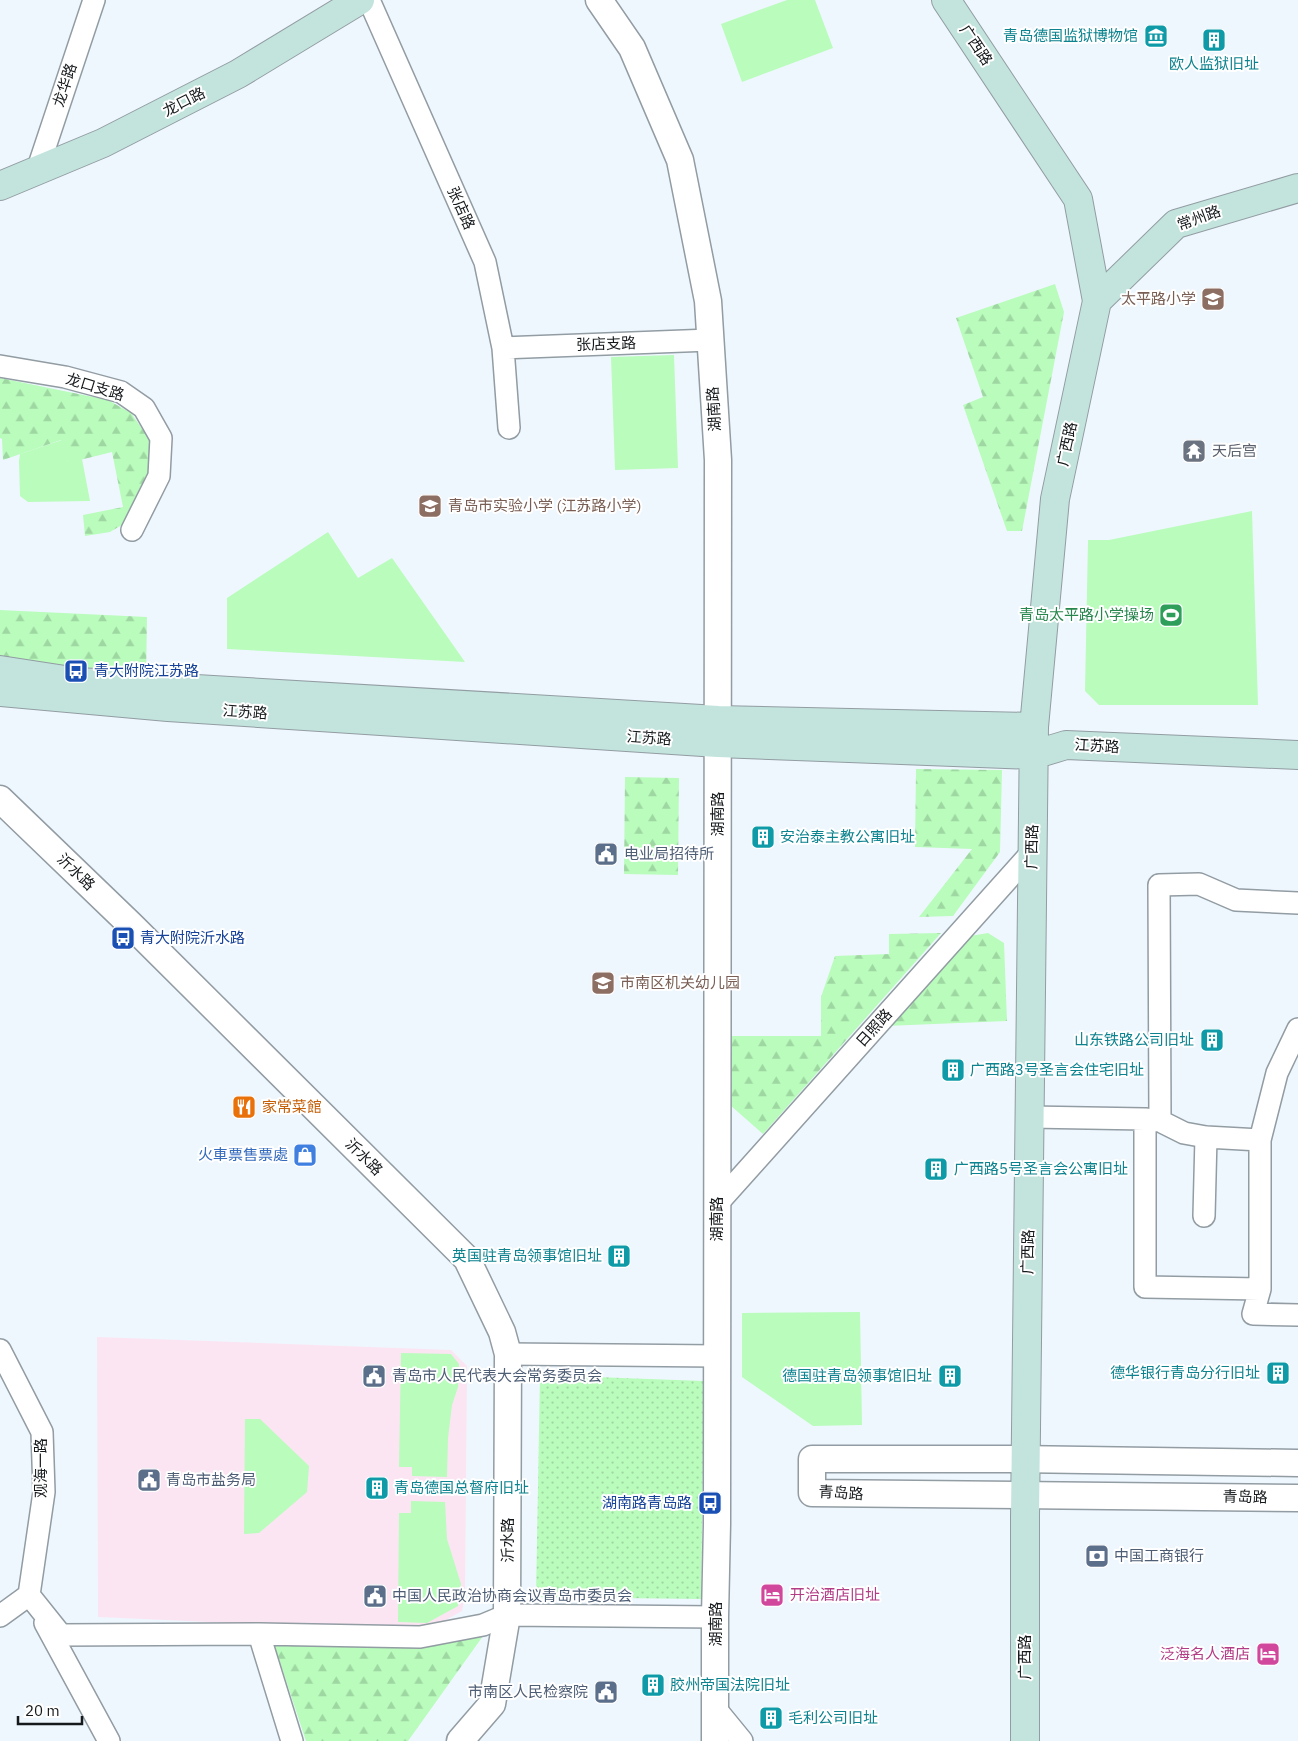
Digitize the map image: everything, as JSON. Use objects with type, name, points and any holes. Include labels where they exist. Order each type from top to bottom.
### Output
[{"type":"main road","name":"龙口路","points":[[0,186],[103,143],[238,74],[360,0]]},
{"type":"main road","name":"广西路","points":[[946,0],[1078,199],[1097,301],[1055,498],[1034,727],[1024,1741]]},
{"type":"main road","name":"常州路","points":[[1097,301],[1176,224],[1298,188]]},
{"type":"main road","name":"江苏路","points":[[0,670],[78,682],[1033,755],[1066,745],[1298,755]]},
{"type":"main road","name":"江苏路","points":[[0,692],[178,708],[718,731],[1034,727]]},
{"type":"street","name":"龙华路","points":[[37,171],[94,0]]},
{"type":"street","name":"张店路","points":[[369,0],[485,262],[503,348],[509,428]]},
{"type":"street","name":"湖南路","points":[[599,0],[632,48],[680,160],[708,301],[718,460],[715,1741]]},
{"type":"street","name":"张店支路","points":[[503,348],[710,340]]},
{"type":"street","name":"龙口支路","points":[[0,366],[66,377],[121,392],[144,408],[161,438],[159,476],[132,530]]},
{"type":"street","name":"沂水路","points":[[0,799],[131,925],[467,1259],[502,1332],[508,1354],[507,1615],[492,1704],[460,1741]]},
{"type":"street","name":"日照路","points":[[717,1204],[1032,852]]},
{"type":"street","points":[[1260,1289],[1145,1287],[1153,1120],[1160,885],[1199,884],[1236,900],[1298,903]]},
{"type":"street","points":[[1298,1029],[1277,1073],[1260,1140],[1260,1289],[1253,1314],[1298,1315]]},
{"type":"street","points":[[1030,1117],[1153,1120],[1184,1133],[1260,1140]]},
{"type":"street","points":[[1204,1216],[1206,1136]]},
{"type":"street","name":"观海一路","points":[[0,1350],[42,1432],[44,1492],[29,1594]]},
{"type":"street","points":[[508,1354],[716,1356]]},
{"type":"street","name":"青岛路","points":[[1298,1463],[1026,1459],[812,1459],[812,1493],[1298,1498]]},
{"type":"street","points":[[1109,1460],[1109,1496]]},
{"type":"street","points":[[0,1616],[29,1594]]},
{"type":"street","points":[[29,1594],[61,1635],[259,1634],[420,1636],[483,1625],[507,1615],[715,1617]]},
{"type":"street","points":[[29,1594],[109,1741]]},
{"type":"street","points":[[259,1634],[292,1741]]},
{"type":"street","points":[[715,1708],[742,1741]]},
{"type":"shaded area","points":[[97,1337],[451,1350],[467,1366],[465,1595],[462,1611],[433,1627],[391,1630],[98,1617]]},
{"type":"green space","points":[[787,0],[815,0],[833,48],[742,82],[721,24]]},
{"type":"green space","points":[[1055,284],[1064,312],[1022,531],[1007,531],[963,405],[983,397],[956,318]]},
{"type":"green space","points":[[674,355],[678,468],[615,470],[611,357]]},
{"type":"green space","points":[[0,378],[108,400],[131,413],[150,440],[151,475],[127,522],[110,532],[85,536],[83,515],[123,507],[112,452],[68,463],[61,440],[3,460],[2,439],[0,438]]},
{"type":"green space","points":[[62,440],[68,462],[82,459],[90,501],[28,502],[20,496],[20,454]]},
{"type":"green space","name":"青岛太平路小学操场","points":[[1252,511],[1258,705],[1099,705],[1085,691],[1088,540],[1109,540]]},
{"type":"green space","points":[[328,532],[358,578],[392,558],[465,662],[227,649],[227,598]]},
{"type":"green space","points":[[0,610],[147,617],[146,679],[0,670]]},
{"type":"green space","points":[[916,769],[1002,770],[1000,852],[953,916],[919,917],[972,849],[915,847]]},
{"type":"green space","points":[[625,777],[679,778],[678,875],[624,874]]},
{"type":"green space","points":[[941,933],[763,1134],[730,1105],[730,1036],[821,1036],[821,997],[835,956],[889,954],[889,934]]},
{"type":"green space","points":[[988,933],[1004,943],[1007,1021],[886,1026],[970,936]]},
{"type":"green space","points":[[860,1312],[862,1425],[813,1426],[742,1377],[742,1313]]},
{"type":"green space","points":[[401,1353],[451,1354],[459,1364],[458,1387],[452,1405],[448,1438],[447,1477],[412,1476],[412,1467],[399,1467]]},
{"type":"green space","points":[[540,1375],[704,1381],[701,1599],[536,1597]]},
{"type":"green space","points":[[245,1419],[260,1419],[309,1466],[307,1492],[259,1533],[244,1534]]},
{"type":"green space","points":[[411,1501],[445,1502],[447,1539],[461,1584],[458,1606],[427,1623],[398,1622],[399,1513],[411,1513]]},
{"type":"green space","points":[[483,1636],[408,1741],[306,1741],[274,1644],[420,1648]]},
{"type":"place","name":"青岛德国监狱博物馆","points":[[1156,36]]},
{"type":"place","name":"欧人监狱旧址","points":[[1214,40]]},
{"type":"place","name":"太平路小学","points":[[1213,299]]},
{"type":"place","name":"天后宫","points":[[1194,451]]},
{"type":"place","name":"青岛市实验小学 (江苏路小学)","points":[[430,506]]},
{"type":"place","name":"青岛太平路小学操场","points":[[1171,615]]},
{"type":"place","name":"青大附院江苏路","points":[[76,671]]},
{"type":"place","name":"安治泰主教公寓旧址","points":[[763,837]]},
{"type":"place","name":"电业局招待所","points":[[606,854]]},
{"type":"place","name":"青大附院沂水路","points":[[123,938]]},
{"type":"place","name":"市南区机关幼儿园","points":[[603,983]]},
{"type":"place","name":"山东铁路公司旧址","points":[[1212,1040]]},
{"type":"place","name":"广西路3号圣言会住宅旧址","points":[[953,1070]]},
{"type":"place","name":"家常菜館","points":[[244,1107]]},
{"type":"place","name":"火車票售票處","points":[[305,1155]]},
{"type":"place","name":"广西路5号圣言会公寓旧址","points":[[936,1169]]},
{"type":"place","name":"英国驻青岛领事馆旧址","points":[[619,1256]]},
{"type":"place","name":"德华银行青岛分行旧址","points":[[1278,1373]]},
{"type":"place","name":"青岛市人民代表大会常务委员会","points":[[374,1376]]},
{"type":"place","name":"德国驻青岛领事馆旧址","points":[[950,1376]]},
{"type":"place","name":"青岛市盐务局","points":[[149,1480]]},
{"type":"place","name":"青岛德国总督府旧址","points":[[377,1488]]},
{"type":"place","name":"湖南路青岛路","points":[[710,1503]]},
{"type":"place","name":"中国工商银行","points":[[1097,1556]]},
{"type":"place","name":"开治酒店旧址","points":[[772,1595]]},
{"type":"place","name":"中国人民政治协商会议青岛市委员会","points":[[375,1596]]},
{"type":"place","name":"泛海名人酒店","points":[[1268,1654]]},
{"type":"place","name":"胶州帝国法院旧址","points":[[653,1685]]},
{"type":"place","name":"市南区人民检察院","points":[[606,1692]]},
{"type":"place","name":"毛利公司旧址","points":[[771,1718]]}]
